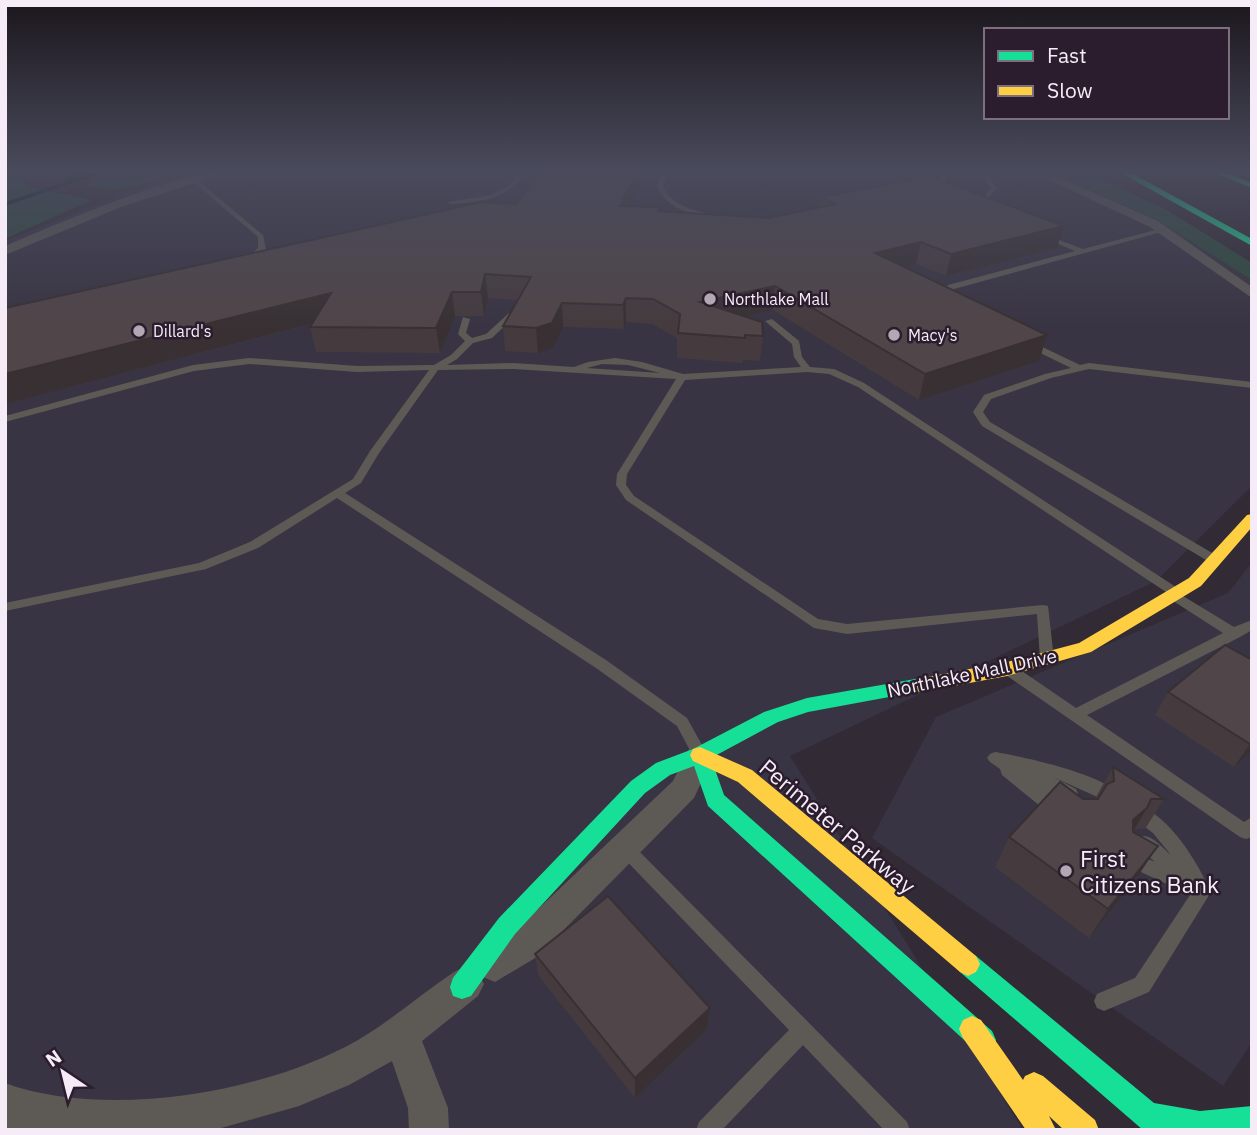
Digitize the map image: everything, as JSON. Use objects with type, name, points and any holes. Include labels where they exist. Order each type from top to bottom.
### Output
[{"type":"main road","points":[[1214,222],[1252,243]]},
{"type":"main road","name":"Northlake Mall Drive","points":[[462,987],[507,926],[638,787],[663,769],[699,755],[771,717],[824,702],[1007,669],[1085,648],[1195,582],[1252,518]]},
{"type":"main road","points":[[767,737],[779,726],[824,702]]},
{"type":"main road","points":[[699,755],[715,800],[1085,1130]]},
{"type":"main road","name":"Perimeter Parkway","points":[[699,755],[745,776],[1164,1130]]},
{"type":"main road","points":[[756,757],[756,771],[782,807]]},
{"type":"main road","points":[[972,1029],[1042,1130]]},
{"type":"main road","points":[[1148,1116],[1185,1125],[1216,1127],[1252,1120]]},
{"type":"street","points":[[5,251],[72,222]]},
{"type":"street","points":[[1146,222],[1163,230],[1252,294]]},
{"type":"street","name":"Northlake Mall Drive","points":[[10,1113],[143,1120],[207,1113],[261,1100],[337,1069],[401,1034],[462,987],[525,945],[684,789],[699,755]]},
{"type":"street","points":[[401,1034],[428,1108],[429,1130]]},
{"type":"lane","points":[[243,265],[262,249],[261,236],[245,222]]},
{"type":"lane","points":[[953,306],[944,298],[951,287],[1163,230]]},
{"type":"lane","points":[[1031,231],[1082,251]]},
{"type":"lane","points":[[5,607],[214,562],[254,545],[357,481],[435,368],[454,357],[470,341],[489,336],[512,314]]},
{"type":"lane","points":[[466,319],[462,334],[470,341]]},
{"type":"lane","points":[[769,321],[796,343],[797,357],[807,369]]},
{"type":"lane","points":[[1024,342],[1079,368]]},
{"type":"lane","points":[[5,419],[216,364],[249,361],[357,369],[513,366],[682,377],[807,369],[831,371],[850,378],[1235,634]]},
{"type":"lane","points":[[1215,561],[986,424],[978,412],[987,397],[1079,368],[1105,367],[1252,385]]},
{"type":"lane","points":[[682,377],[622,474],[621,485],[631,498],[814,623],[847,629],[1043,609],[1047,659]]},
{"type":"lane","points":[[338,494],[601,664],[682,722],[699,755]]},
{"type":"lane","points":[[1075,715],[1252,624]]},
{"type":"lane","points":[[1007,669],[1245,832],[1252,824]]},
{"type":"lane","points":[[995,758],[1016,781],[1081,814]]},
{"type":"lane","points":[[995,758],[1035,763],[1080,779],[1152,821],[1177,846],[1202,892]]},
{"type":"lane","points":[[624,847],[899,1130]]},
{"type":"lane","points":[[1131,847],[1202,892]]},
{"type":"lane","points":[[1104,1001],[1142,985],[1202,892]]},
{"type":"lane","points":[[707,1130],[803,1030]]},
{"type":"shaded area","points":[[53,222],[1171,222],[1252,278],[1252,486],[1156,581],[790,756],[1023,1130],[5,1130],[5,241]]},
{"type":"shaded area","points":[[1252,562],[1252,1042],[1223,1086],[872,838],[936,717],[1228,593]]},
{"type":"green space","points":[[5,222],[43,222],[5,239]]},
{"type":"green space","points":[[1160,222],[1186,222],[1252,263],[1252,280]]},
{"type":"building","name":"Northlake Mall","points":[[392,222],[1053,222],[1064,226],[951,254],[921,242],[875,253],[1047,335],[925,374],[775,286],[700,302],[762,322],[763,336],[745,335],[745,338],[678,333],[680,314],[653,299],[626,298],[623,305],[562,303],[552,323],[536,328],[503,326],[531,277],[485,274],[481,292],[452,292],[436,328],[310,327],[331,293],[5,374],[5,308]]},
{"type":"building","points":[[1225,645],[1252,660],[1250,744],[1168,692]]},
{"type":"building","name":"First Citizens Bank","points":[[1113,767],[1164,799],[1151,799],[1147,808],[1133,820],[1133,832],[1158,846],[1108,909],[1009,837],[1060,782],[1083,799],[1098,799],[1107,784],[1114,781]]},
{"type":"building","points":[[608,896],[710,1008],[635,1078],[535,954]]},
{"type":"traffic: fast","points":[[1214,222],[1252,243]]},
{"type":"traffic: fast","points":[[462,987],[507,926],[559,869],[638,787],[663,769],[700,755],[771,717],[807,705],[921,685]]},
{"type":"traffic: fast","points":[[700,755],[715,800],[983,1040]]},
{"type":"traffic: fast","points":[[968,964],[1160,1126]]},
{"type":"traffic: fast","points":[[1148,1116],[1200,1125],[1252,1120]]},
{"type":"traffic: slow","points":[[921,685],[1007,669],[1085,648],[1195,582],[1252,518]]},
{"type":"traffic: slow","points":[[700,755],[745,776],[968,964]]},
{"type":"traffic: slow","points":[[972,1029],[1042,1130]]},
{"type":"traffic: slow","points":[[1034,1085],[1085,1130]]},
{"type":"place","name":"Northlake Mall","points":[[710,299]]},
{"type":"place","name":"Dillard's","points":[[139,331]]},
{"type":"place","name":"Macy's","points":[[894,335]]},
{"type":"place","name":"First Citizens Bank","points":[[1066,871]]}]
